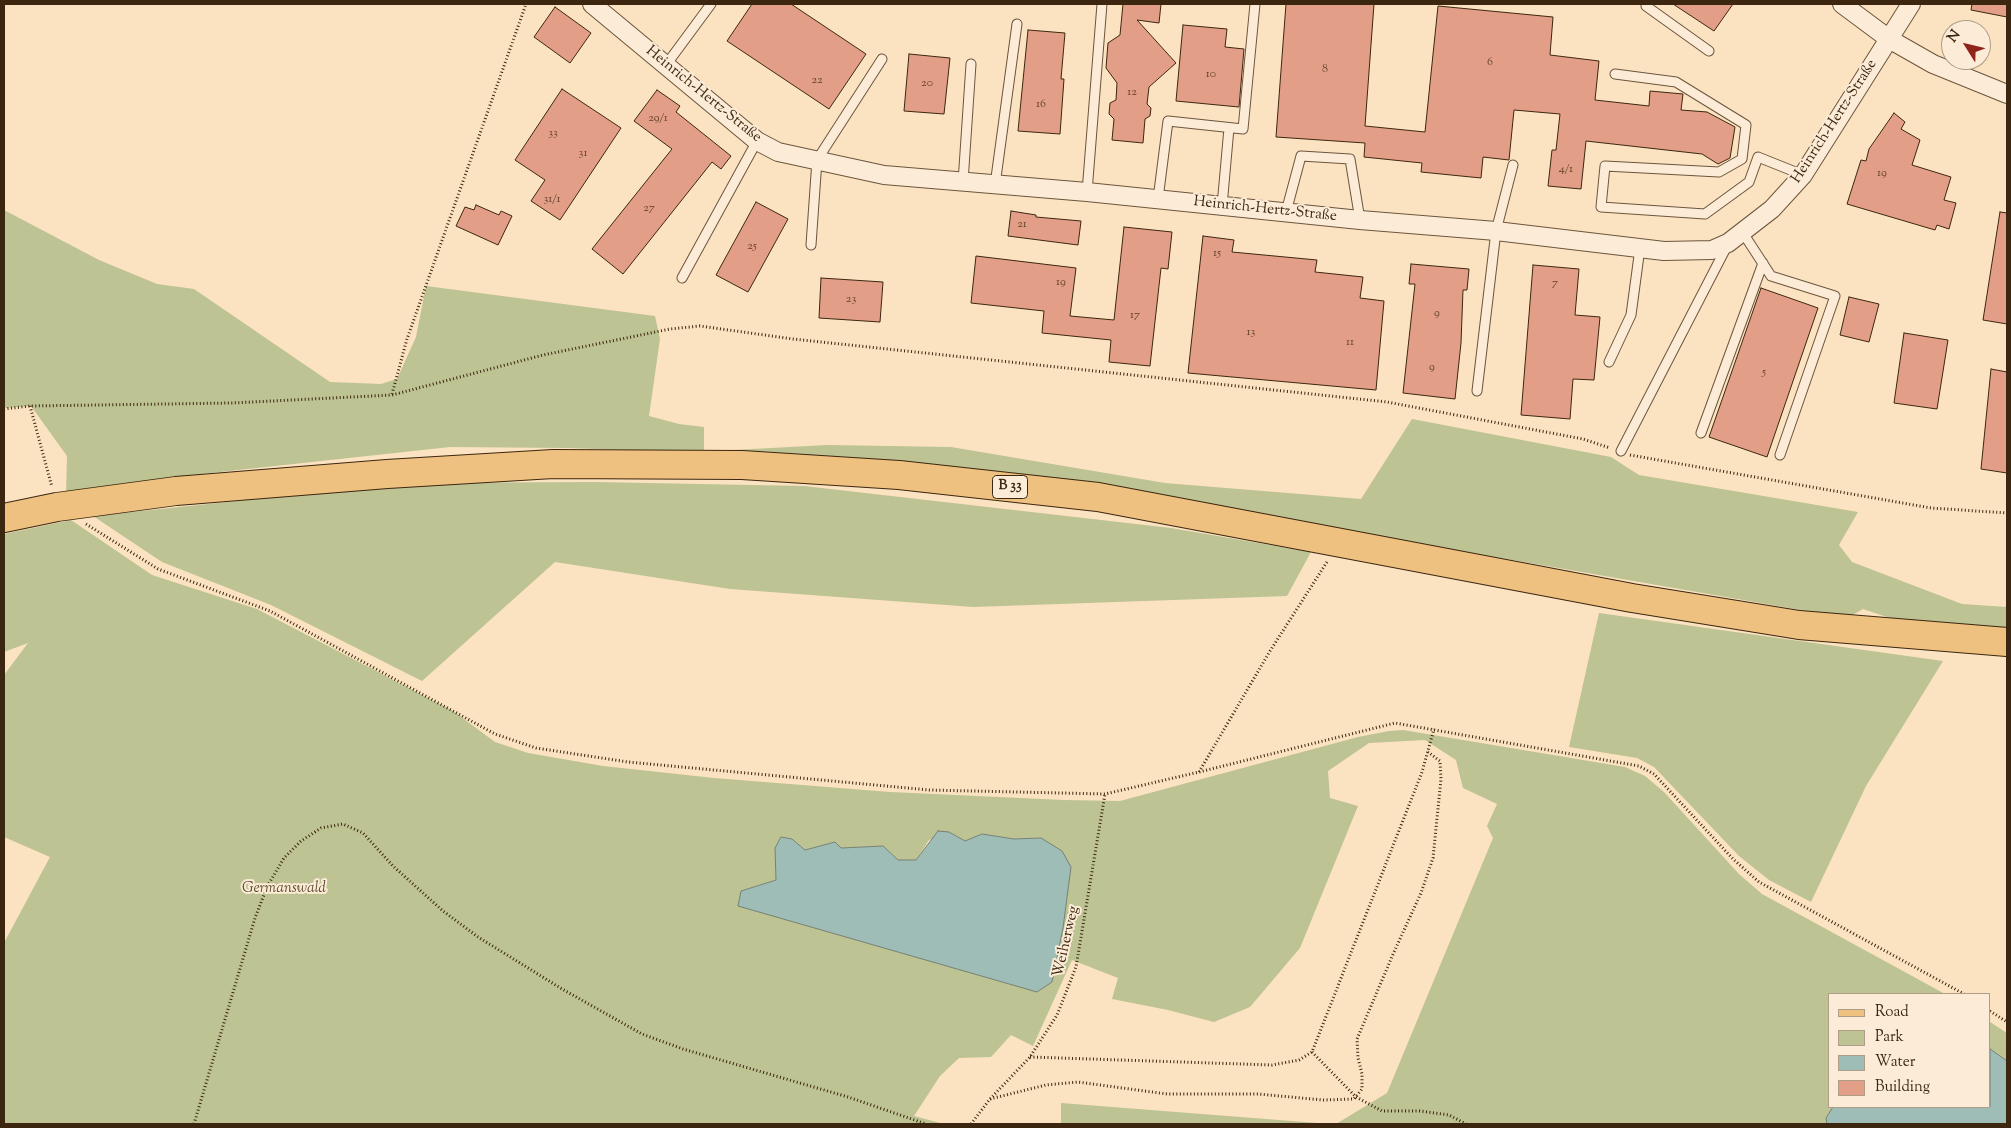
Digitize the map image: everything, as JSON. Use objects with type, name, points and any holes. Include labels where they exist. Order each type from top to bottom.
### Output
[{"type":"main road","name":"B 33","points":[[4,518],[57,507],[176,491],[387,474],[553,464],[742,465],[899,475],[1098,497],[1632,598],[1799,625],[2007,642]]},
{"type":"street","name":"Heinrich-Hertz-Straße","points":[[592,4],[757,141],[778,152],[884,175],[1087,192],[1360,220],[1496,231],[1664,251],[1712,250],[1728,244],[1772,209],[1803,175],[1911,4]]},
{"type":"street","points":[[1842,4],[1889,39],[1933,64],[2007,94]]},
{"type":"lane","points":[[666,65],[711,4]]},
{"type":"lane","points":[[1087,192],[1102,4]]},
{"type":"lane","points":[[1158,199],[1168,121],[1242,129],[1254,4]]},
{"type":"lane","points":[[1646,6],[1709,51]]},
{"type":"lane","points":[[995,185],[1017,24]]},
{"type":"lane","points":[[811,245],[817,160],[882,59]]},
{"type":"lane","points":[[963,182],[971,64]]},
{"type":"lane","points":[[1616,74],[1676,82],[1746,125],[1742,159],[1719,172],[1604,166],[1601,207],[1705,214],[1749,182],[1758,157]]},
{"type":"lane","points":[[1222,206],[1229,128]]},
{"type":"lane","points":[[682,278],[757,141]]},
{"type":"lane","points":[[1743,150],[1803,175]]},
{"type":"lane","points":[[1286,212],[1302,156],[1350,159],[1360,220]]},
{"type":"lane","points":[[1478,391],[1496,231],[1513,165]]},
{"type":"lane","points":[[1743,233],[1771,276],[1835,296],[1780,455]]},
{"type":"lane","points":[[1621,451],[1728,244]]},
{"type":"lane","points":[[1609,362],[1631,315],[1640,248]]},
{"type":"lane","points":[[1701,433],[1763,264]]},
{"type":"path","points":[[392,395],[406,339],[526,4]]},
{"type":"path","points":[[4,409],[30,406],[232,403],[392,395],[543,355],[670,329],[700,326],[793,339],[1387,402],[1584,439],[1637,457],[1931,508],[2007,513]]},
{"type":"path","points":[[30,406],[57,507],[158,569],[270,611],[495,734],[536,748],[628,762],[929,790],[1105,794],[1395,723],[1434,729],[1639,766],[1654,774],[1733,859],[1760,882],[1962,993]]},
{"type":"path","points":[[1198,772],[1270,651],[1340,542]]},
{"type":"path","points":[[1030,1057],[1272,1065],[1298,1060],[1312,1052],[1422,772],[1434,729]]},
{"type":"path","points":[[990,1099],[1046,1085],[1078,1082],[1167,1094],[1258,1094],[1323,1100],[1354,1099],[1362,1089],[1357,1039],[1421,893],[1433,858],[1441,770],[1440,761],[1428,752]]},
{"type":"path","name":"Weiherweg","points":[[971,1124],[990,1099],[1030,1057],[1057,1015],[1076,967],[1105,794]]},
{"type":"path","points":[[194,1124],[255,918],[268,887],[284,858],[302,841],[321,828],[343,824],[363,833],[393,866],[414,885],[443,911],[478,937],[642,1034],[684,1049],[848,1096],[926,1124]]},
{"type":"path","points":[[1991,1012],[2007,1022]]},
{"type":"path","points":[[1312,1052],[1356,1097],[1382,1112],[1449,1115],[1466,1124]]},
{"type":"green space","points":[[4,210],[99,260],[157,284],[194,289],[330,382],[381,384],[397,379],[416,337],[426,286],[655,316],[660,339],[649,416],[679,424],[704,427],[704,453],[568,448],[450,447],[174,477],[66,496],[67,456],[31,406],[4,408]]},
{"type":"green space","points":[[1412,419],[1611,457],[1639,475],[1858,512],[1839,545],[1852,562],[1962,604],[2007,607],[2007,631],[1911,625],[1863,609],[1847,618],[1345,531],[902,463],[734,450],[827,445],[951,447],[1165,483],[1361,499]]},
{"type":"green space","points":[[595,482],[804,486],[1171,528],[1311,552],[1287,596],[973,607],[730,589],[555,562],[422,681],[271,605],[162,562],[93,516],[410,483]]},
{"type":"green space","name":"Germanswald","points":[[71,520],[152,575],[257,609],[453,711],[495,742],[528,753],[603,766],[714,778],[890,792],[1120,801],[1358,737],[1403,730],[1625,767],[1645,776],[1664,792],[1739,874],[1762,894],[1943,993],[1828,993],[1828,1108],[1832,1108],[1826,1118],[1827,1124],[1336,1124],[1387,1093],[1493,838],[1487,826],[1497,804],[1463,788],[1456,760],[1425,740],[1369,743],[1328,771],[1330,798],[1358,806],[1300,948],[1250,1007],[1214,1022],[1168,1010],[1112,999],[1118,978],[1072,960],[1033,1046],[1011,1035],[991,1057],[959,1058],[940,1076],[914,1116],[944,1124],[4,1124],[4,943],[50,857],[4,837],[4,675],[28,643],[4,652],[4,534]],"holes":[[[949,832],[965,841],[982,834],[1014,839],[1041,838],[741,891],[776,880],[792,839],[805,850],[835,842],[841,848],[883,846],[898,860],[916,860],[929,840]]]},
{"type":"green space","points":[[1599,613],[1943,661],[1866,786],[1811,902],[1769,880],[1739,856],[1654,767],[1637,758],[1569,747]]},
{"type":"green space","points":[[1991,1023],[2007,1033],[2007,1061],[1991,1050]]},
{"type":"green space","points":[[1061,1103],[1330,1124],[1061,1124]]},
{"type":"water","points":[[938,831],[949,832],[965,841],[982,834],[1014,839],[1041,838],[1062,851],[1071,867],[1063,928],[1052,982],[1037,992],[738,906],[741,891],[776,880],[775,848],[781,837],[792,839],[805,850],[835,842],[841,848],[883,846],[898,860],[916,860]]},
{"type":"water","points":[[1991,1050],[2007,1061],[2007,1124],[1827,1124],[1826,1118],[1832,1108],[1991,1108]]},
{"type":"building","points":[[752,4],[791,4],[866,54],[829,109],[727,41]]},
{"type":"building","points":[[1123,4],[1161,4],[1159,23],[1137,20],[1176,63],[1149,87],[1147,104],[1151,108],[1150,116],[1145,119],[1143,143],[1112,140],[1114,119],[1109,114],[1110,103],[1116,100],[1117,83],[1106,68],[1108,43],[1120,35]]},
{"type":"building","points":[[1286,4],[1374,4],[1365,126],[1425,132],[1438,6],[1553,17],[1550,55],[1599,61],[1595,100],[1649,106],[1650,91],[1683,94],[1681,110],[1707,112],[1735,127],[1730,158],[1718,164],[1702,154],[1586,141],[1581,189],[1548,186],[1552,150],[1556,150],[1560,114],[1514,110],[1509,160],[1483,157],[1481,178],[1421,172],[1422,163],[1364,157],[1365,143],[1276,137]]},
{"type":"building","points":[[1673,4],[1733,4],[1714,31]]},
{"type":"building","points":[[1972,4],[2007,4],[2007,17],[1971,10]]},
{"type":"building","points":[[555,7],[591,33],[570,63],[534,37]]},
{"type":"building","points":[[1183,25],[1227,29],[1225,47],[1244,49],[1239,107],[1176,101]]},
{"type":"building","points":[[1028,30],[1065,33],[1061,79],[1064,79],[1060,134],[1018,131]]},
{"type":"building","points":[[909,54],[950,58],[944,114],[904,111]]},
{"type":"building","points":[[562,89],[621,128],[560,220],[531,201],[545,180],[515,160]]},
{"type":"building","points":[[657,90],[680,106],[676,112],[731,156],[721,169],[712,162],[623,274],[592,249],[672,149],[634,121]]},
{"type":"building","points":[[1894,113],[1905,122],[1901,129],[1920,140],[1912,165],[1951,177],[1944,200],[1956,203],[1949,229],[1937,225],[1935,230],[1847,204],[1861,160],[1866,161],[1869,149]]},
{"type":"building","points":[[756,202],[788,219],[748,292],[716,275]]},
{"type":"building","points":[[476,205],[499,215],[501,211],[512,216],[498,245],[456,226],[465,207],[474,210]]},
{"type":"building","points":[[1011,211],[1036,215],[1036,217],[1081,221],[1078,245],[1008,236]]},
{"type":"building","points":[[2000,212],[2007,213],[2007,324],[1983,320]]},
{"type":"building","points":[[1124,227],[1172,232],[1168,269],[1161,268],[1150,366],[1109,362],[1111,340],[1042,333],[1044,311],[971,303],[976,256],[1076,268],[1070,316],[1114,320]]},
{"type":"building","points":[[1203,236],[1234,240],[1232,252],[1317,260],[1315,272],[1363,277],[1360,298],[1384,301],[1376,390],[1188,373]]},
{"type":"building","points":[[1411,264],[1469,269],[1467,290],[1463,290],[1461,343],[1455,399],[1403,393],[1415,284],[1409,284]]},
{"type":"building","points":[[1533,265],[1579,269],[1575,315],[1600,317],[1594,380],[1573,379],[1570,419],[1521,415]]},
{"type":"building","points":[[821,278],[883,282],[880,322],[819,318]]},
{"type":"building","points":[[1761,288],[1818,308],[1767,457],[1709,437]]},
{"type":"building","points":[[1849,297],[1879,304],[1869,342],[1840,335]]},
{"type":"building","points":[[1904,333],[1948,340],[1937,409],[1894,403]]},
{"type":"building","points":[[1991,369],[2007,372],[2007,473],[1981,469]]}]
